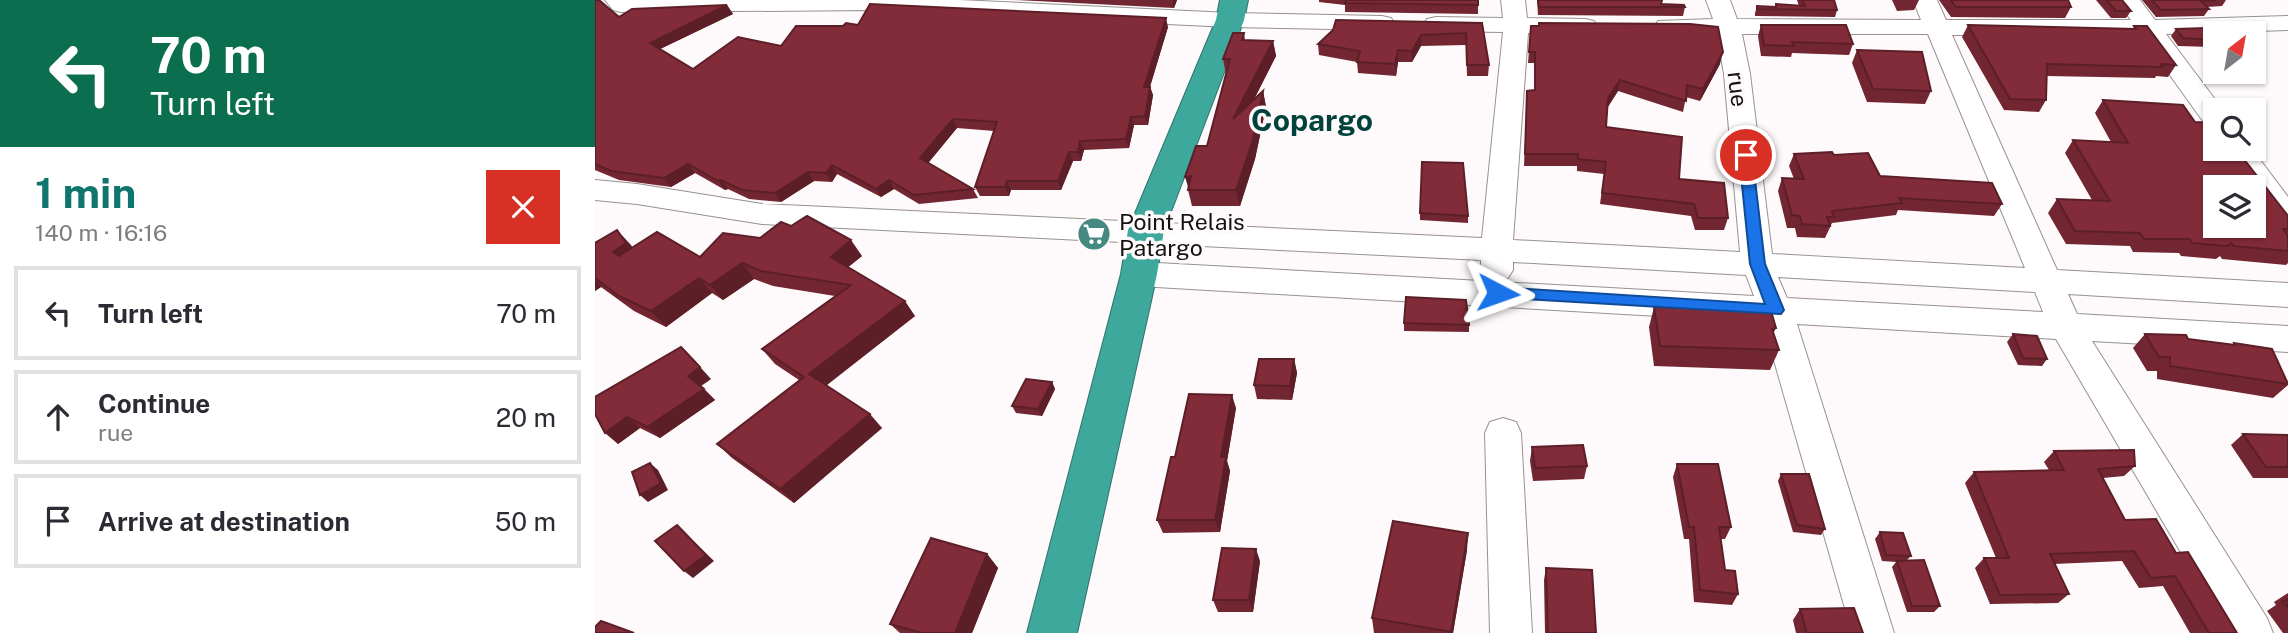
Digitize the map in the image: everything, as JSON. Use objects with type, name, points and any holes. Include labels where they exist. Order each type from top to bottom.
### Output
[{"type":"highway","points":[[1052,633],[1139,274],[1146,230],[1232,10]]},
{"type":"street","points":[[617,0],[621,5],[874,1],[1232,10],[1515,13],[1609,26]]},
{"type":"street","name":"rue","points":[[1718,0],[1728,27],[1737,74],[1757,264],[1776,310],[1873,633]]},
{"type":"street","points":[[2128,0],[2203,102]]},
{"type":"street","points":[[1498,293],[1497,248],[1515,13]]},
{"type":"street","points":[[1932,14],[2065,325],[2252,633]]},
{"type":"street","points":[[1649,26],[1728,27],[1932,14],[2146,27],[2288,23]]},
{"type":"street","points":[[2247,161],[2288,219]]},
{"type":"street","points":[[595,190],[623,191],[762,214],[1497,248],[2288,295]]},
{"type":"street","points":[[1139,274],[2288,339]]},
{"type":"street","points":[[1503,433],[1511,633]]},
{"type":"building","points":[[595,0],[599,0],[619,17],[632,9],[727,5],[650,43],[693,69],[738,37],[781,46],[796,26],[843,26],[846,23],[858,25],[870,4],[1166,18],[1144,87],[1150,87],[1145,116],[1131,117],[1126,139],[1080,141],[1078,152],[1069,152],[1058,181],[1007,181],[1005,187],[975,187],[997,122],[953,119],[920,158],[973,189],[914,195],[889,180],[876,189],[832,165],[826,173],[808,172],[775,193],[742,190],[718,181],[688,164],[664,178],[611,171],[595,164]]},
{"type":"building","points":[[1346,0],[1478,0],[1478,5],[1345,3]]},
{"type":"building","points":[[1538,0],[1662,0],[1661,4],[1685,7],[1539,7]]},
{"type":"building","points":[[1802,0],[1834,0],[1837,10],[1757,9],[1757,6],[1776,7],[1776,4],[1805,6]]},
{"type":"building","points":[[1951,0],[2068,0],[2071,7],[1956,7]]},
{"type":"building","points":[[2106,0],[2122,0],[2131,11],[2116,11]]},
{"type":"building","points":[[2152,0],[2216,0],[2201,1],[2209,9],[2161,10]]},
{"type":"building","points":[[1336,20],[1482,23],[1489,65],[1467,65],[1466,33],[1421,35],[1412,51],[1398,50],[1395,64],[1357,62],[1360,51],[1318,44],[1333,30]]},
{"type":"building","points":[[1539,23],[1690,24],[1718,27],[1723,52],[1703,89],[1687,85],[1686,101],[1620,80],[1608,98],[1606,127],[1682,137],[1679,179],[1724,183],[1728,218],[1698,218],[1694,204],[1602,193],[1606,162],[1578,159],[1578,154],[1525,154],[1527,91],[1535,90],[1535,52],[1529,52],[1531,26],[1539,26]]},
{"type":"building","points":[[1761,25],[1846,25],[1853,44],[1792,42],[1794,46],[1764,45]]},
{"type":"building","points":[[1968,25],[2136,29],[2134,26],[2147,26],[2176,65],[2161,64],[2162,67],[2047,64],[2046,100],[2010,99]]},
{"type":"building","points":[[2203,28],[2203,39],[2183,38],[2176,29]]},
{"type":"building","points":[[1233,33],[1244,33],[1242,40],[1273,41],[1233,119],[1263,91],[1252,143],[1236,190],[1188,190],[1191,176],[1185,177],[1196,146],[1207,146],[1230,59],[1223,59]]},
{"type":"building","points":[[1857,50],[1922,52],[1931,91],[1873,89]]},
{"type":"building","points":[[2103,100],[2183,105],[2195,122],[2203,122],[2203,161],[2245,161],[2256,175],[2203,175],[2203,238],[2266,238],[2266,188],[2288,216],[2288,229],[2283,229],[2288,236],[2288,251],[2234,246],[2231,243],[2228,246],[2192,243],[2190,239],[2144,239],[2140,233],[2075,231],[2057,199],[2110,201],[2073,140],[2128,143]]},
{"type":"building","points":[[1832,152],[1834,155],[1868,153],[1880,176],[1992,183],[2002,204],[1899,198],[1902,203],[1832,211],[1834,217],[1827,217],[1830,226],[1802,224],[1800,216],[1792,215],[1782,178],[1804,179],[1794,154]]},
{"type":"building","points":[[1422,162],[1463,163],[1468,216],[1420,213]]},
{"type":"building","points":[[807,216],[851,240],[831,257],[905,301],[809,374],[870,414],[780,489],[717,444],[804,377],[762,349],[851,285],[761,271],[742,263],[710,285],[699,278],[651,311],[619,296],[595,278],[595,243],[617,230],[626,243],[613,252],[619,256],[657,232],[700,257],[723,233],[760,238],[781,222],[791,226]]},
{"type":"building","points":[[1406,297],[1466,300],[1469,325],[1404,323]]},
{"type":"building","points":[[1654,307],[1771,311],[1776,328],[1772,329],[1779,350],[1660,346]]},
{"type":"building","points":[[2013,334],[2037,336],[2047,359],[2023,358]]},
{"type":"building","points":[[2145,334],[2186,335],[2188,339],[2272,349],[2288,384],[2170,366],[2170,357],[2159,357]]},
{"type":"building","points":[[681,347],[700,367],[688,376],[704,389],[647,427],[627,417],[605,433],[595,414],[595,397]]},
{"type":"building","points":[[1259,359],[1294,359],[1290,386],[1254,385]]},
{"type":"building","points":[[1026,379],[1052,382],[1038,409],[1012,406]]},
{"type":"building","points":[[1189,394],[1232,395],[1221,457],[1226,457],[1215,520],[1157,520],[1171,457],[1175,457]]},
{"type":"building","points":[[2243,434],[2288,435],[2288,467],[2266,467]]},
{"type":"building","points":[[1583,445],[1587,466],[1535,468],[1532,447]]},
{"type":"building","points":[[2134,450],[2135,466],[2098,469],[2125,520],[2156,519],[2176,553],[2188,552],[2237,633],[2209,633],[2175,576],[2151,578],[2134,551],[2050,554],[2069,594],[2000,595],[1984,558],[2009,558],[1974,472],[2064,470],[2054,451]]},
{"type":"building","points":[[650,463],[661,483],[640,495],[632,472]]},
{"type":"building","points":[[1677,464],[1718,464],[1731,527],[1719,527],[1725,570],[1735,571],[1738,594],[1700,590],[1694,527],[1689,527]]},
{"type":"building","points":[[1781,474],[1809,474],[1825,529],[1797,525]]},
{"type":"building","points":[[1393,521],[1468,533],[1451,632],[1372,618]]},
{"type":"building","points":[[677,525],[706,555],[684,571],[655,541]]},
{"type":"building","points":[[1880,532],[1903,533],[1911,556],[1886,555]]},
{"type":"building","points":[[931,538],[987,554],[955,633],[922,633],[890,624]]},
{"type":"building","points":[[1222,548],[1256,549],[1249,600],[1213,600]]},
{"type":"building","points":[[1924,560],[1940,606],[1912,606],[1897,561]]},
{"type":"building","points":[[1546,568],[1592,570],[1596,633],[1548,633]]},
{"type":"building","points":[[1854,608],[1863,633],[1807,633],[1800,609]]},
{"type":"building","points":[[601,621],[634,633],[595,633],[595,627]]},
{"type":"place","name":"Point Relais Patargo","points":[[1094,234]]},
{"type":"district","name":"Copargo","points":[[1312,120]]},
{"type":"route","points":[[1498,293],[1776,310],[1757,264],[1746,155]]}]
